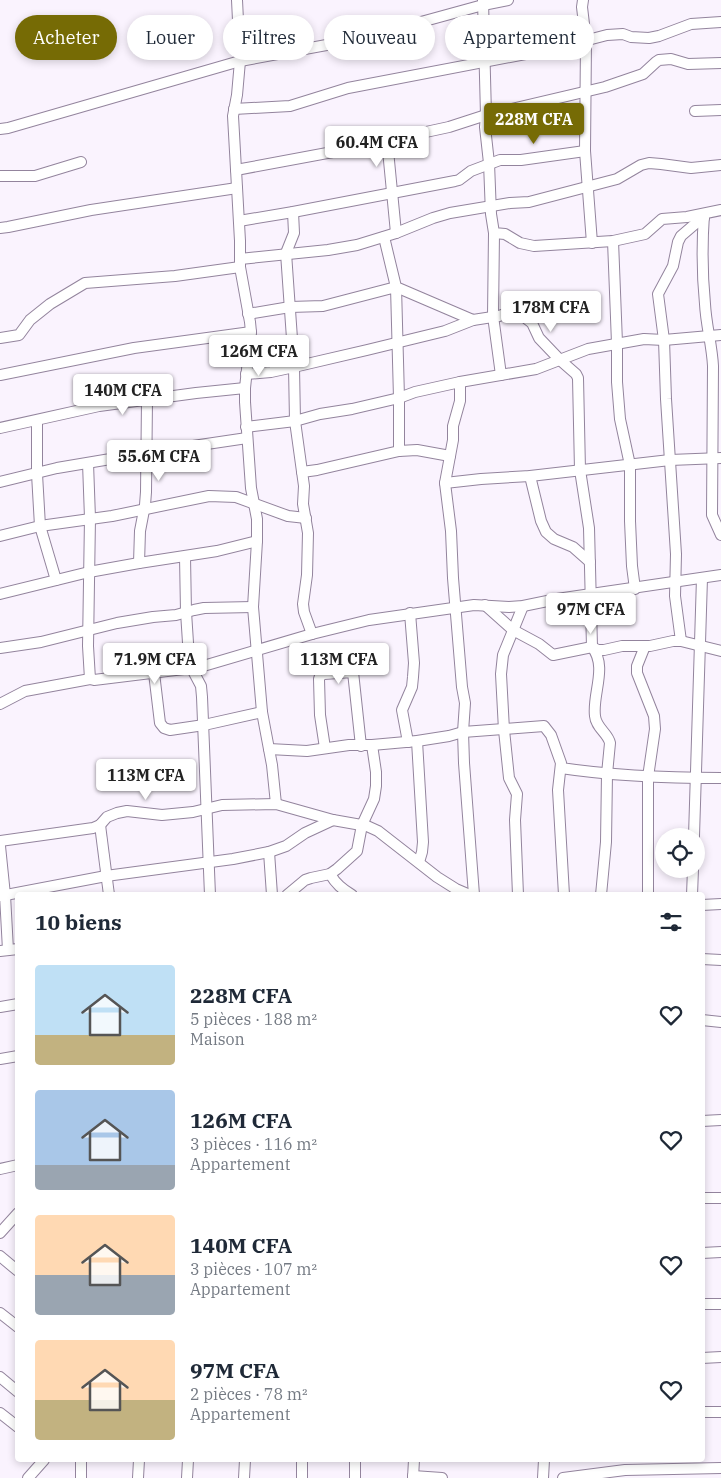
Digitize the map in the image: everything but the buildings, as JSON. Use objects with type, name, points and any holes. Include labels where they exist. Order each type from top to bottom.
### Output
[{"type":"street","points":[[238,0],[240,61],[233,116],[240,263],[251,332],[245,388],[246,427],[257,541],[253,607],[262,712],[272,765],[276,804]]},
{"type":"street","points":[[0,129],[240,61],[359,38],[483,3],[508,0]]},
{"type":"street","points":[[583,0],[583,15]]},
{"type":"street","points":[[483,3],[486,145],[494,233],[493,316],[501,375]]},
{"type":"street","points":[[594,39],[617,34],[623,34],[632,38],[649,38],[691,24],[721,22]]},
{"type":"street","points":[[236,170],[449,128],[486,115],[586,92],[643,74],[659,60],[672,59],[688,64],[721,63]]},
{"type":"street","points":[[234,109],[290,106],[348,88],[494,60]]},
{"type":"street","points":[[586,60],[585,151],[592,242]]},
{"type":"street","points":[[695,111],[721,110]]},
{"type":"street","points":[[387,140],[396,233]]},
{"type":"street","points":[[239,221],[459,180],[471,170],[500,160],[521,160],[585,151]]},
{"type":"street","points":[[0,176],[35,176],[81,162]]},
{"type":"street","points":[[0,338],[19,335],[30,320],[50,304],[85,283],[175,276],[286,253],[328,250],[357,245],[450,213],[530,202],[617,179],[641,165],[649,163],[691,168],[721,165]]},
{"type":"street","points":[[0,228],[91,210],[237,188]]},
{"type":"street","points":[[494,233],[505,234],[520,243],[534,246],[613,241],[645,234],[662,219],[704,216],[721,210]]},
{"type":"street","points":[[293,212],[294,233],[286,253],[294,367],[295,421],[302,472],[303,504],[308,533],[303,604],[312,634]]},
{"type":"street","points":[[704,216],[704,296],[712,351],[712,415],[717,458],[712,515],[721,535]]},
{"type":"street","points":[[681,641],[674,596],[676,546],[664,340],[658,294],[673,266],[681,236],[704,216]]},
{"type":"street","points":[[384,237],[396,287],[399,398],[398,451]]},
{"type":"street","points":[[613,241],[617,382],[620,419],[630,465],[630,521],[635,589]]},
{"type":"street","points":[[248,314],[290,307],[323,306],[396,287],[473,320]]},
{"type":"street","points":[[246,374],[271,372],[397,343],[445,331],[473,320],[512,312],[524,315],[532,323],[539,338],[576,374],[578,378],[580,470],[589,528],[592,648],[597,653],[599,665],[599,679],[594,704],[595,719],[599,728],[609,738],[610,743],[607,774],[606,842],[601,892]]},
{"type":"street","points":[[0,374],[134,348],[251,332]]},
{"type":"street","points":[[246,427],[295,421],[399,398],[415,392],[460,382],[536,369],[588,348],[644,339],[664,340],[721,335]]},
{"type":"street","points":[[460,382],[460,401],[453,426],[445,483],[451,531],[465,703],[463,732],[474,892]]},
{"type":"street","points":[[0,428],[99,406],[245,388]]},
{"type":"street","points":[[139,563],[140,531],[146,478],[147,400]]},
{"type":"street","points":[[37,421],[40,526],[56,580]]},
{"type":"street","points":[[0,482],[88,463],[247,438]]},
{"type":"street","points":[[302,472],[398,451],[417,450],[450,456]]},
{"type":"street","points":[[445,483],[481,478],[530,476],[670,460],[717,458]]},
{"type":"street","points":[[88,463],[90,518],[88,646],[90,679]]},
{"type":"street","points":[[530,476],[541,521],[546,532],[554,539],[572,547],[590,562]]},
{"type":"street","points":[[0,536],[40,526],[112,516],[210,496],[236,497],[288,516],[306,518]]},
{"type":"street","points":[[0,594],[89,572],[217,551],[257,541]]},
{"type":"street","points":[[185,556],[189,658],[201,686],[204,725],[210,892]]},
{"type":"street","points":[[0,704],[25,691],[90,679],[192,668],[350,624],[410,613],[474,605],[523,606],[557,599],[721,575]]},
{"type":"street","points":[[694,828],[702,578]]},
{"type":"street","points":[[484,606],[513,630],[539,644],[553,655],[592,648],[604,650],[622,646],[657,645],[673,640],[721,651]]},
{"type":"street","points":[[518,892],[517,794],[509,778],[501,674],[503,655],[523,606]]},
{"type":"street","points":[[0,648],[64,637],[89,629],[153,617],[176,615],[204,608],[253,607]]},
{"type":"street","points":[[410,613],[414,662],[413,677],[412,687],[402,710],[412,741],[423,842],[419,862]]},
{"type":"street","points":[[645,646],[636,666],[654,716],[655,729],[648,777],[648,892]]},
{"type":"street","points":[[154,672],[160,724],[164,728],[170,730],[204,725],[262,712]]},
{"type":"street","points":[[325,748],[320,714],[318,679],[324,674],[340,672],[353,672],[360,746]]},
{"type":"street","points":[[269,749],[307,751],[412,741],[449,736],[463,732],[544,726],[551,735],[560,759],[561,768],[558,790],[564,892]]},
{"type":"street","points":[[293,892],[304,880],[330,874],[357,851],[362,825],[374,799],[376,786],[372,745]]},
{"type":"street","points":[[561,768],[648,777],[721,778]]},
{"type":"street","points":[[0,841],[86,830],[100,825],[107,817],[127,811],[162,815],[193,812],[222,804],[276,804],[333,820],[362,825],[378,831],[437,877],[463,892]]},
{"type":"street","points":[[19,892],[106,876],[269,852],[286,846],[333,820]]},
{"type":"street","points":[[100,825],[109,892]]},
{"type":"street","points":[[0,846],[2,895],[8,950]]},
{"type":"street","points":[[269,852],[272,892]]},
{"type":"street","points":[[330,874],[336,884],[347,892]]},
{"type":"street","points":[[692,892],[693,878]]},
{"type":"street","points":[[65,884],[66,892]]},
{"type":"street","points":[[2,895],[15,893]]},
{"type":"street","points":[[705,905],[721,904]]},
{"type":"street","points":[[705,959],[721,960]]},
{"type":"street","points":[[0,1007],[15,1004]]},
{"type":"street","points":[[705,1020],[721,1022]]},
{"type":"street","points":[[0,1059],[15,1056]]},
{"type":"street","points":[[705,1121],[721,1120]]},
{"type":"street","points":[[0,1169],[15,1166]]},
{"type":"street","points":[[705,1198],[721,1198]]},
{"type":"street","points":[[0,1233],[15,1216]]},
{"type":"street","points":[[705,1253],[721,1252]]},
{"type":"street","points":[[0,1256],[15,1268]]},
{"type":"street","points":[[705,1304],[721,1304]]},
{"type":"street","points":[[0,1313],[15,1325]]},
{"type":"street","points":[[705,1358],[721,1358]]},
{"type":"street","points":[[0,1377],[15,1390]]},
{"type":"street","points":[[705,1412],[721,1412]]},
{"type":"street","points":[[0,1413],[15,1425]]},
{"type":"street","points":[[28,1478],[42,1462]]},
{"type":"street","points":[[81,1462],[81,1478]]},
{"type":"street","points":[[138,1478],[139,1462]]},
{"type":"street","points":[[187,1478],[188,1462]]},
{"type":"street","points":[[244,1462],[244,1478]]},
{"type":"street","points":[[302,1462],[302,1478]]},
{"type":"street","points":[[355,1462],[355,1478]]},
{"type":"street","points":[[414,1462],[413,1477],[442,1478]]},
{"type":"street","points":[[543,1478],[544,1462]]},
{"type":"street","points":[[563,1478],[625,1470],[647,1465],[721,1468]]}]
